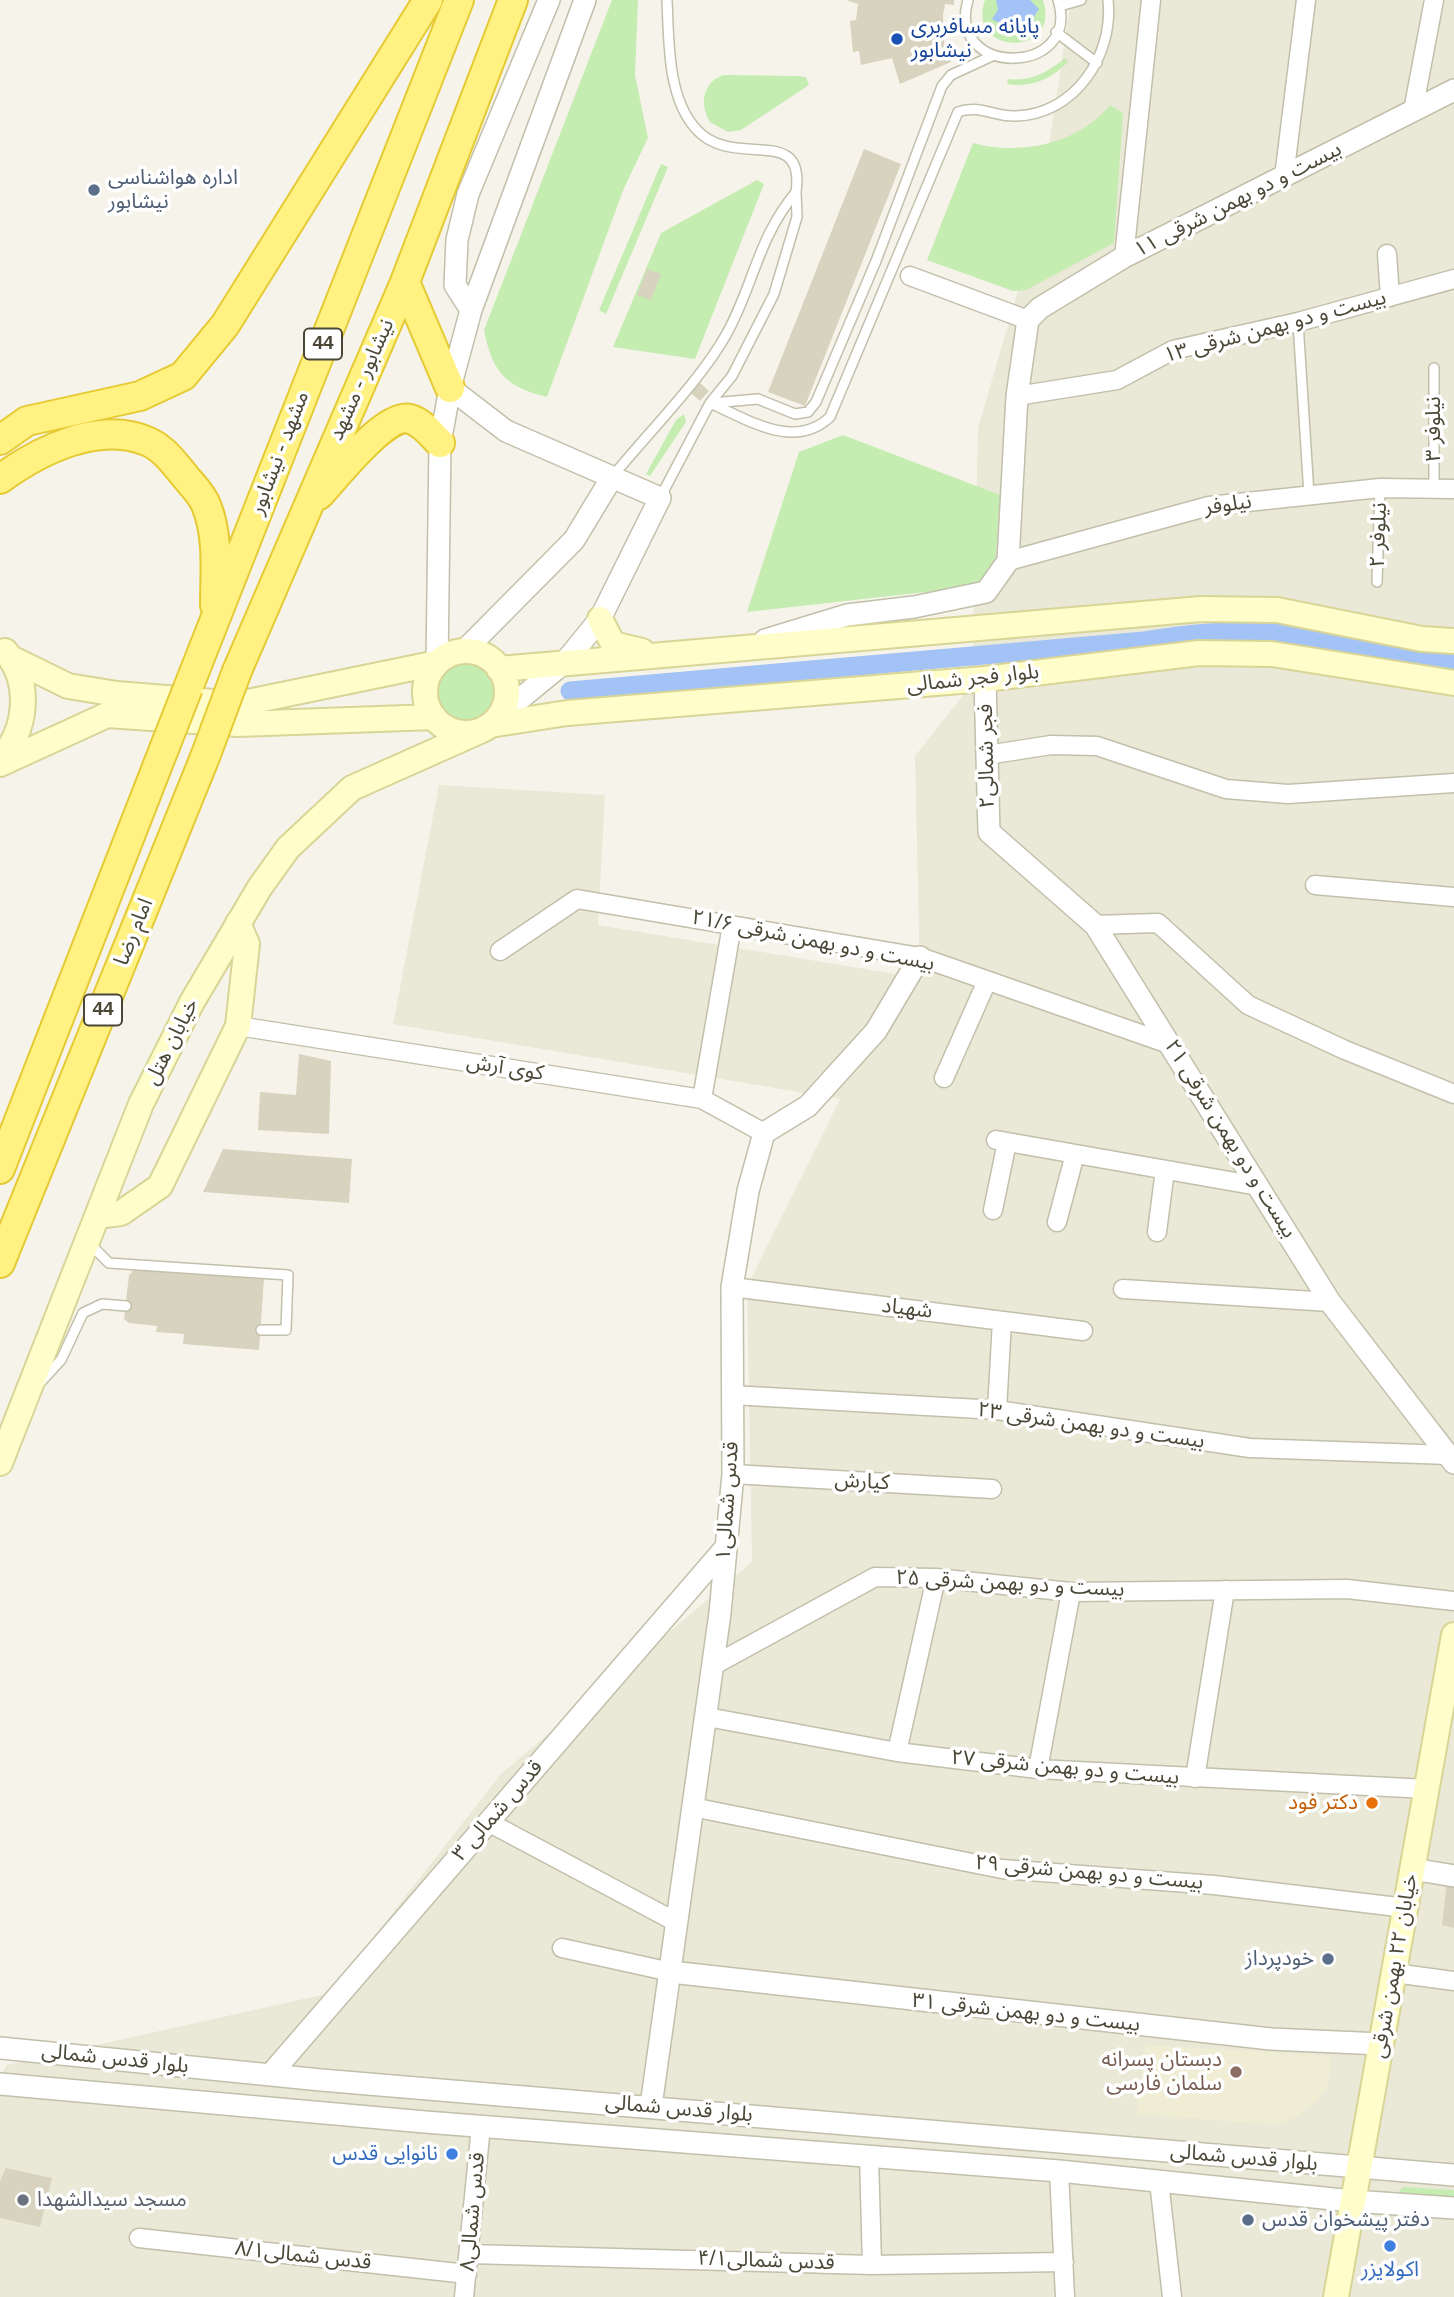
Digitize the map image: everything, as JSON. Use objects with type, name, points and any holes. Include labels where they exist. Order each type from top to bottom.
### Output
[{"type":"highway","points":[[0,440],[27,421],[140,396],[183,376],[225,325],[428,0]]},
{"type":"highway","name":"مشهد - نیشابور","points":[[164,749],[459,0]]},
{"type":"highway","name":"نیشابور - مشهد","points":[[205,757],[237,671],[405,282],[513,0]]},
{"type":"highway","points":[[486,73],[533,0]]},
{"type":"highway","points":[[405,282],[450,388]]},
{"type":"highway","points":[[306,509],[384,426],[399,418],[411,419],[440,443]]},
{"type":"highway","points":[[0,479],[20,464],[70,441],[117,435],[149,442],[169,457],[206,502],[214,533],[216,617]]},
{"type":"highway","name":"امام رضا","points":[[0,1169],[164,749]]},
{"type":"highway","name":"امام رضا","points":[[0,1264],[205,757]]},
{"type":"main road","points":[[499,669],[1201,609],[1277,610],[1422,639],[1454,641]]},
{"type":"main road","points":[[600,619],[613,644],[659,655]]},
{"type":"main road","points":[[6,652],[68,686],[117,694],[238,704],[437,663],[454,653],[478,653],[499,669],[507,695],[489,725],[455,731],[434,717],[428,707],[426,684],[437,663]]},
{"type":"main road","points":[[0,759],[11,747],[23,718],[22,687],[6,652]]},
{"type":"main road","name":"بلوار فجر شمالی","points":[[489,725],[567,713],[985,679],[1199,653],[1272,654],[1454,682]]},
{"type":"main road","points":[[0,764],[107,715],[238,724],[434,717]]},
{"type":"main road","name":"خیابان هتل","points":[[0,1463],[141,1104],[192,1002],[288,848],[352,788],[489,725]]},
{"type":"main road","points":[[93,1226],[121,1213],[160,1186],[238,1026],[247,944],[239,923]]},
{"type":"main road","name":"خیابان ۲۲ بهمن شرقی","points":[[1336,2297],[1454,1635]]},
{"type":"street","points":[[471,310],[455,285],[457,240],[468,194],[549,0]]},
{"type":"street","points":[[437,663],[440,443],[450,388],[471,310],[585,0]]},
{"type":"street","points":[[1124,257],[1151,0]]},
{"type":"street","points":[[1284,177],[1306,0]]},
{"type":"street","points":[[1413,111],[1434,0]]},
{"type":"street","name":"بیست و دو بهمن شرقی ۱۱","points":[[1028,320],[1040,308],[1124,257],[1454,90]]},
{"type":"street","points":[[1387,254],[1390,297]]},
{"type":"street","points":[[744,647],[847,615],[914,607],[986,592],[1008,561],[1017,396],[1028,320],[910,276]]},
{"type":"street","name":"بیست و دو بهمن شرقی ۱۳","points":[[1017,396],[1117,380],[1172,350],[1298,322],[1454,279]]},
{"type":"street","points":[[450,388],[506,431],[611,479],[660,498],[600,619],[565,662],[489,725]]},
{"type":"street","points":[[464,652],[574,540],[611,479]]},
{"type":"street","name":"نیلوفر","points":[[1008,561],[1209,506],[1380,488],[1454,489]]},
{"type":"street","name":"فجر شمالی۲","points":[[985,679],[989,832]]},
{"type":"street","points":[[987,755],[1051,745],[1097,746],[1226,789],[1288,794],[1454,783]]},
{"type":"street","name":"بیست و دو بهمن شرقی ۲۱","points":[[989,832],[1095,925],[1330,1302],[1451,1459]]},
{"type":"street","points":[[1315,885],[1454,897]]},
{"type":"street","name":"بیست و دو بهمن شرقی ۲۱/۶","points":[[500,951],[577,899],[920,957],[1172,1045]]},
{"type":"street","points":[[1095,925],[1158,923],[1248,1005],[1345,1050],[1454,1094]]},
{"type":"street","points":[[702,1099],[732,925]]},
{"type":"street","points":[[764,1133],[808,1106],[876,1031],[920,957]]},
{"type":"street","points":[[944,1078],[988,981]]},
{"type":"street","name":"کوی آرش","points":[[238,1026],[702,1099],[764,1133]]},
{"type":"street","name":"قدس شمالی۱","points":[[652,2106],[714,1665],[726,1547],[733,1474],[732,1287],[748,1191],[764,1133]]},
{"type":"street","points":[[993,1210],[1002,1141],[1258,1186]]},
{"type":"street","points":[[1057,1222],[1075,1154]]},
{"type":"street","points":[[1157,1232],[1165,1170]]},
{"type":"street","name":"شهیاد","points":[[732,1287],[1083,1331]]},
{"type":"street","points":[[1123,1289],[1330,1302]]},
{"type":"street","points":[[997,1410],[1002,1321]]},
{"type":"street","name":"بیست و دو بهمن شرقی ۲۳","points":[[732,1395],[997,1410],[1250,1448],[1451,1459]]},
{"type":"street","name":"کیارش","points":[[733,1474],[992,1489]]},
{"type":"street","name":"قدس شمالی ۳","points":[[270,2075],[726,1547]]},
{"type":"street","name":"بیست و دو بهمن شرقی ۲۵","points":[[714,1665],[874,1577],[936,1577],[1071,1592],[1348,1589],[1454,1601]]},
{"type":"street","points":[[897,1752],[936,1577]]},
{"type":"street","points":[[1195,1778],[1225,1590]]},
{"type":"street","points":[[1038,1769],[1071,1592]]},
{"type":"street","name":"بیست و دو بهمن شرقی ۲۷","points":[[707,1717],[897,1752],[1038,1769],[1427,1789]]},
{"type":"street","name":"بیست و دو بهمن شرقی ۲۹","points":[[692,1807],[1002,1869],[1214,1885],[1405,1908]]},
{"type":"street","points":[[488,1822],[676,1922]]},
{"type":"street","points":[[1412,1869],[1454,1876]]},
{"type":"street","points":[[562,1948],[671,1972]]},
{"type":"street","name":"بیست و دو بهمن شرقی ۳۱","points":[[671,1972],[1257,2038],[1381,2044]]},
{"type":"street","points":[[1394,1973],[1454,1981]]},
{"type":"street","name":"بلوار قدس شمالی","points":[[0,2048],[428,2089],[1454,2175]]},
{"type":"street","name":"بلوار قدس شمالی","points":[[0,2084],[425,2122],[1059,2171],[1353,2202],[1454,2208]]},
{"type":"street","points":[[425,2122],[428,2089]]},
{"type":"street","points":[[835,2153],[838,2122]]},
{"type":"street","name":"قدس شمالی۸","points":[[464,2297],[481,2126]]},
{"type":"street","points":[[869,2156],[872,2265]]},
{"type":"street","points":[[1059,2171],[1065,2297]]},
{"type":"street","points":[[1159,2181],[1172,2297]]},
{"type":"street","name":"قدس شمالی۸/۱","points":[[139,2238],[467,2274]]},
{"type":"street","name":"قدس شمالی۴/۱","points":[[469,2254],[872,2265],[1064,2262]]},
{"type":"lane","points":[[660,498],[710,403],[733,376],[774,294],[797,217],[796,192],[799,177],[792,158],[780,150],[732,149],[715,143],[696,130],[685,111],[676,86],[667,0]]},
{"type":"lane","points":[[968,0],[966,21],[971,35],[992,56],[1014,60],[1037,54],[1048,45],[1056,32],[1059,3],[1081,0]]},
{"type":"lane","points":[[710,403],[776,431],[789,433],[820,427],[830,417],[958,112],[968,108],[1012,117],[1031,115],[1062,102],[1089,76],[1097,63],[1109,31],[1108,0]]},
{"type":"lane","points":[[1056,32],[1097,63]]},
{"type":"lane","points":[[710,403],[758,400],[795,414],[808,412],[817,402],[876,261],[942,86],[951,75],[992,56]]},
{"type":"lane","points":[[611,479],[708,362],[726,334],[762,244],[777,215],[796,192]]},
{"type":"lane","points":[[1298,322],[1310,495]]},
{"type":"lane","name":"نیلوفر ۳","points":[[1434,368],[1434,489]]},
{"type":"lane","name":"نیلوفر ۲","points":[[1377,582],[1380,488]]},
{"type":"lane","points":[[93,1226],[96,1254],[109,1263],[288,1275],[286,1330],[261,1330]]},
{"type":"lane","points":[[28,1392],[46,1379],[61,1360],[83,1313],[102,1304],[126,1306]]},
{"type":"shaded area","points":[[1071,0],[1454,0],[1454,2297],[0,2297],[0,2077],[7,2065],[330,1993],[501,1774],[752,1562],[747,1287],[840,1099],[393,1024],[439,785],[605,795],[598,925],[920,978],[915,756],[972,684],[978,428],[1037,225]]},
{"type":"shaded area","name":"دبستان پسرانه سلمان فارسی","points":[[1145,2045],[1331,2056],[1328,2088],[1316,2102],[1296,2117],[1276,2125],[1137,2114]]},
{"type":"green space","points":[[612,0],[638,0],[635,75],[648,138],[624,188],[547,397],[521,388],[503,376],[491,357],[484,330]]},
{"type":"green space","points":[[985,0],[997,0],[998,10],[1031,3],[1030,0],[1043,0],[1045,19],[1039,33],[1028,40],[1014,43],[1000,40],[988,32],[983,18]]},
{"type":"green space","points":[[1065,58],[1068,62],[1062,68],[1040,81],[1024,85],[1007,84],[1008,79],[1024,79],[1038,75]]},
{"type":"green space","points":[[724,75],[799,76],[806,77],[809,85],[741,130],[728,132],[710,122],[704,101],[711,82]]},
{"type":"green space","points":[[1110,105],[1123,113],[1114,243],[1026,290],[1013,291],[927,260],[973,143],[1010,148],[1047,144],[1082,129]]},
{"type":"green space","points":[[661,164],[668,167],[606,314],[599,310]]},
{"type":"green space","points":[[757,180],[764,184],[695,359],[613,347],[661,233]]},
{"type":"green space","points":[[684,414],[686,422],[650,476],[646,474],[676,420]]},
{"type":"green space","points":[[843,435],[1000,495],[995,568],[980,586],[747,612],[799,452]]},
{"type":"green space","points":[[465,663],[486,672],[495,693],[486,714],[465,723],[444,714],[435,693],[444,672]]},
{"type":"green space","points":[[1403,2187],[1454,2190],[1454,2198],[1403,2194],[1399,2191]]},
{"type":"water","points":[[996,0],[1030,0],[1039,9],[1033,18],[1035,28],[1025,30],[1020,37],[1013,33],[1003,34],[1001,24],[992,19],[998,10]]},
{"type":"building","name":"پایانه مسافربری نیشابور","points":[[846,0],[954,0],[954,5],[945,4],[943,15],[944,44],[951,62],[900,84],[892,58],[861,65],[859,51],[853,52],[850,21],[856,20],[858,4]]},
{"type":"building","points":[[864,149],[901,164],[805,406],[768,392]]},
{"type":"building","points":[[647,269],[661,274],[651,300],[637,295]]},
{"type":"building","points":[[700,383],[709,391],[700,401],[691,393]]},
{"type":"building","points":[[299,1054],[331,1061],[329,1134],[258,1130],[260,1092],[296,1095]]},
{"type":"building","points":[[223,1149],[352,1159],[349,1203],[203,1192]]},
{"type":"building","points":[[135,1269],[264,1279],[259,1350],[183,1344],[184,1334],[156,1332],[157,1326],[129,1323],[124,1319],[129,1275]]},
{"type":"building","points":[[1447,1880],[1454,1882],[1454,1928],[1442,1925]]},
{"type":"building","name":"مسجد سیدالشهدا","points":[[6,2168],[52,2178],[40,2227],[0,2218],[0,2181]]},
{"type":"waterway","points":[[570,691],[1224,632],[1296,635],[1409,656],[1454,661]]},
{"type":"place","name":"پایانه مسافربری نیشابور","points":[[897,39]]},
{"type":"place","name":"اداره هواشناسی نیشابور","points":[[94,190]]},
{"type":"place","name":"دکتر فود","points":[[1372,1803]]},
{"type":"place","name":"خودپرداز","points":[[1328,1959]]},
{"type":"place","name":"دبستان پسرانه سلمان فارسی","points":[[1236,2072]]},
{"type":"place","name":"نانوایی قدس","points":[[452,2154]]},
{"type":"place","name":"مسجد سیدالشهدا","points":[[23,2200]]},
{"type":"place","name":"دفتر پیشخوان قدس","points":[[1248,2220]]},
{"type":"place","name":"اکولایزر","points":[[1390,2246]]}]
